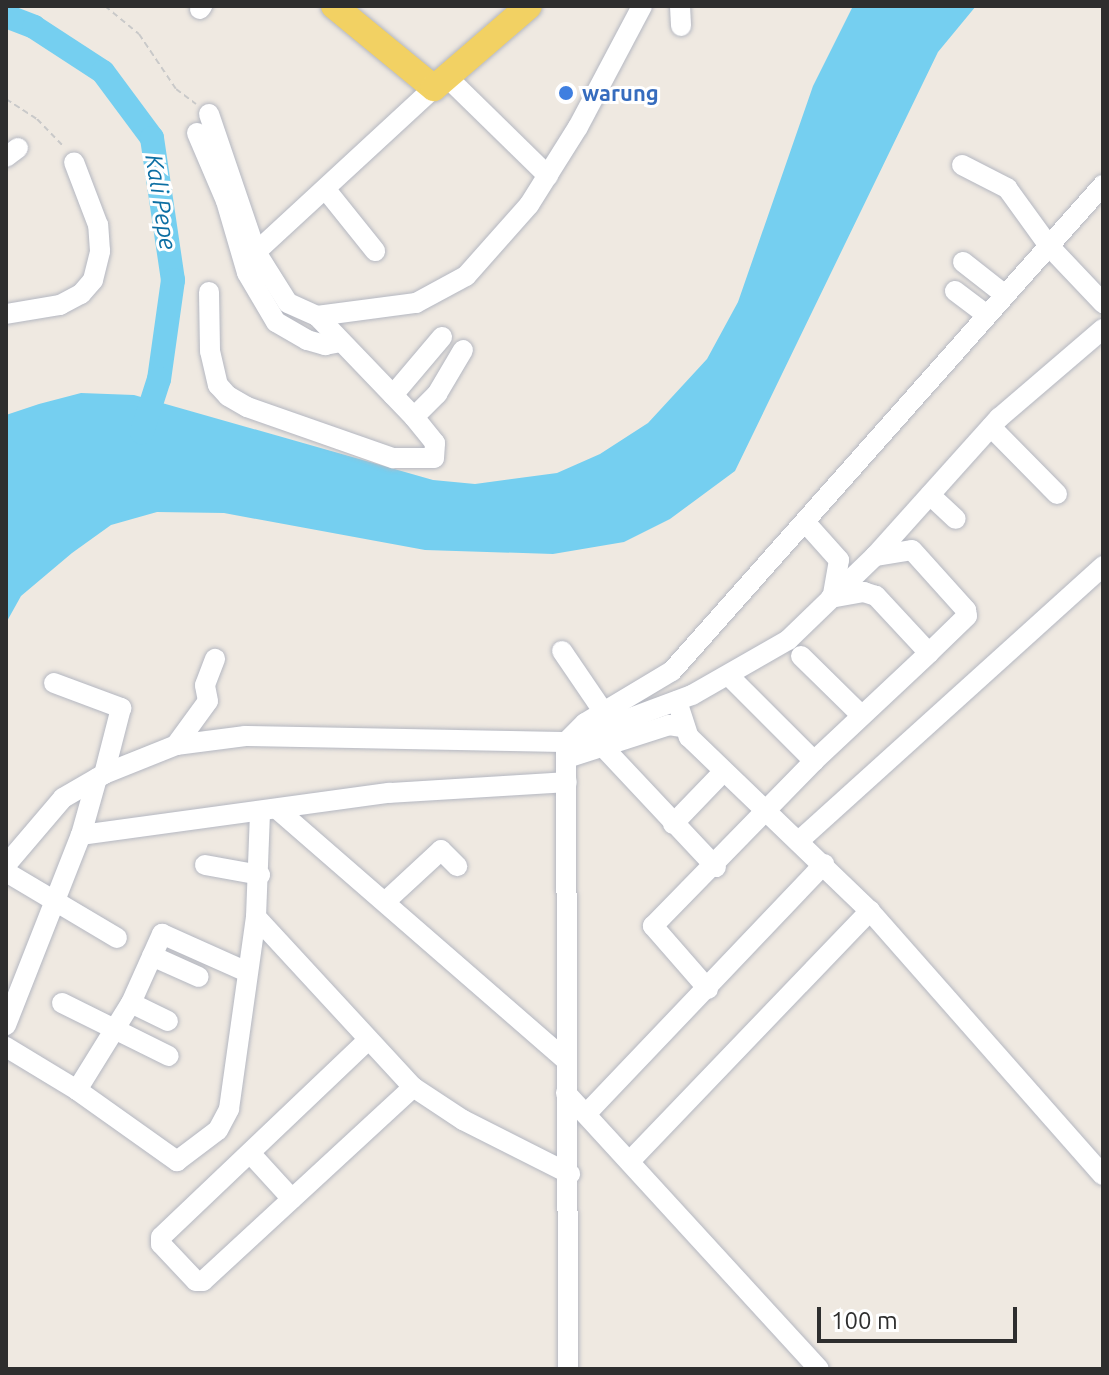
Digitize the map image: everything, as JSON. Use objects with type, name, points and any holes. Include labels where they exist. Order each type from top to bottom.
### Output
[{"type":"main road","points":[[334,6],[441,83],[529,6]]},
{"type":"street","points":[[317,316],[416,303],[457,282],[502,238],[548,176],[642,6]]},
{"type":"street","points":[[256,252],[327,191],[441,83],[548,176]]},
{"type":"street","points":[[209,114],[256,252],[279,294],[317,316],[414,417],[435,443],[434,458],[393,458],[247,407],[218,385],[210,351],[209,292]]},
{"type":"street","points":[[197,133],[226,201],[247,273],[273,318],[307,340],[325,345],[340,342]]},
{"type":"street","points":[[6,314],[60,305],[81,294],[93,280],[100,251],[98,225],[74,162]]},
{"type":"street","points":[[962,165],[1007,188],[1049,246],[1103,303]]},
{"type":"street","points":[[568,1369],[570,1174],[565,1059],[567,750],[603,711],[640,695],[672,671],[1103,185]]},
{"type":"street","points":[[327,191],[375,251]]},
{"type":"street","points":[[963,262],[1004,294]]},
{"type":"street","points":[[955,291],[986,314]]},
{"type":"street","points":[[567,750],[730,677],[788,640],[875,556],[991,427],[1053,367],[1103,329]]},
{"type":"street","points":[[393,395],[442,337]]},
{"type":"street","points":[[414,417],[437,394],[463,350]]},
{"type":"street","points":[[991,427],[1057,494]]},
{"type":"street","points":[[930,495],[956,519]]},
{"type":"street","points":[[805,522],[839,560],[839,582],[831,598]]},
{"type":"street","points":[[708,989],[653,926],[716,867],[814,761],[967,616],[966,610],[912,550],[875,556]]},
{"type":"street","points":[[800,840],[1103,566]]},
{"type":"street","points":[[831,598],[870,593],[929,653]]},
{"type":"street","points":[[562,651],[603,711]]},
{"type":"street","points":[[801,656],[861,715]]},
{"type":"street","points":[[176,745],[208,701],[205,685],[215,659]]},
{"type":"street","points":[[730,677],[814,761]]},
{"type":"street","points":[[6,1025],[14,977],[53,903],[81,835],[121,708],[54,683]]},
{"type":"street","points":[[677,701],[682,727],[722,773],[800,840],[870,911],[1103,1175]]},
{"type":"street","points":[[6,865],[63,798],[100,776],[176,745],[245,736],[605,749],[669,725],[682,727]]},
{"type":"street","points":[[605,749],[716,867]]},
{"type":"street","points":[[673,824],[722,773]]},
{"type":"street","points":[[81,835],[389,793],[567,782]]},
{"type":"street","points":[[6,1047],[77,1090],[170,1159],[184,1160],[218,1130],[229,1109],[245,971],[256,917],[269,810]]},
{"type":"street","points":[[269,810],[386,901],[565,1059]]},
{"type":"street","points":[[386,901],[441,850],[457,866]]},
{"type":"street","points":[[587,1113],[824,864]]},
{"type":"street","points":[[205,865],[260,875]]},
{"type":"street","points":[[6,872],[53,903],[117,938]]},
{"type":"street","points":[[630,1161],[870,911]]},
{"type":"street","points":[[256,917],[367,1041],[413,1087],[463,1120],[570,1174]]},
{"type":"street","points":[[77,1090],[115,1032],[164,934],[245,971]]},
{"type":"street","points":[[152,956],[199,977]]},
{"type":"street","points":[[62,1003],[115,1032],[169,1056]]},
{"type":"street","points":[[131,1003],[168,1021]]},
{"type":"street","points":[[367,1041],[161,1237],[161,1244],[200,1283],[413,1087]]},
{"type":"street","points":[[566,1093],[819,1369]]},
{"type":"street","points":[[250,1153],[292,1199]]},
{"type":"path","points":[[105,6],[139,34],[176,89],[209,114]]},
{"type":"path","points":[[6,99],[37,119],[74,162]]},
{"type":"water","points":[[853,6],[976,6],[938,52],[735,471],[670,519],[624,542],[553,554],[425,550],[224,513],[157,512],[111,525],[72,553],[21,596],[6,623],[6,415],[39,404],[81,393],[134,395],[433,480],[475,484],[557,473],[600,454],[648,423],[707,359],[738,302],[813,86]]},
{"type":"waterway","name":"Kali Pepe","points":[[6,16],[34,27],[103,72],[152,138],[173,280],[159,379],[142,432]]},
{"type":"place","name":"warung","points":[[566,93]]}]
